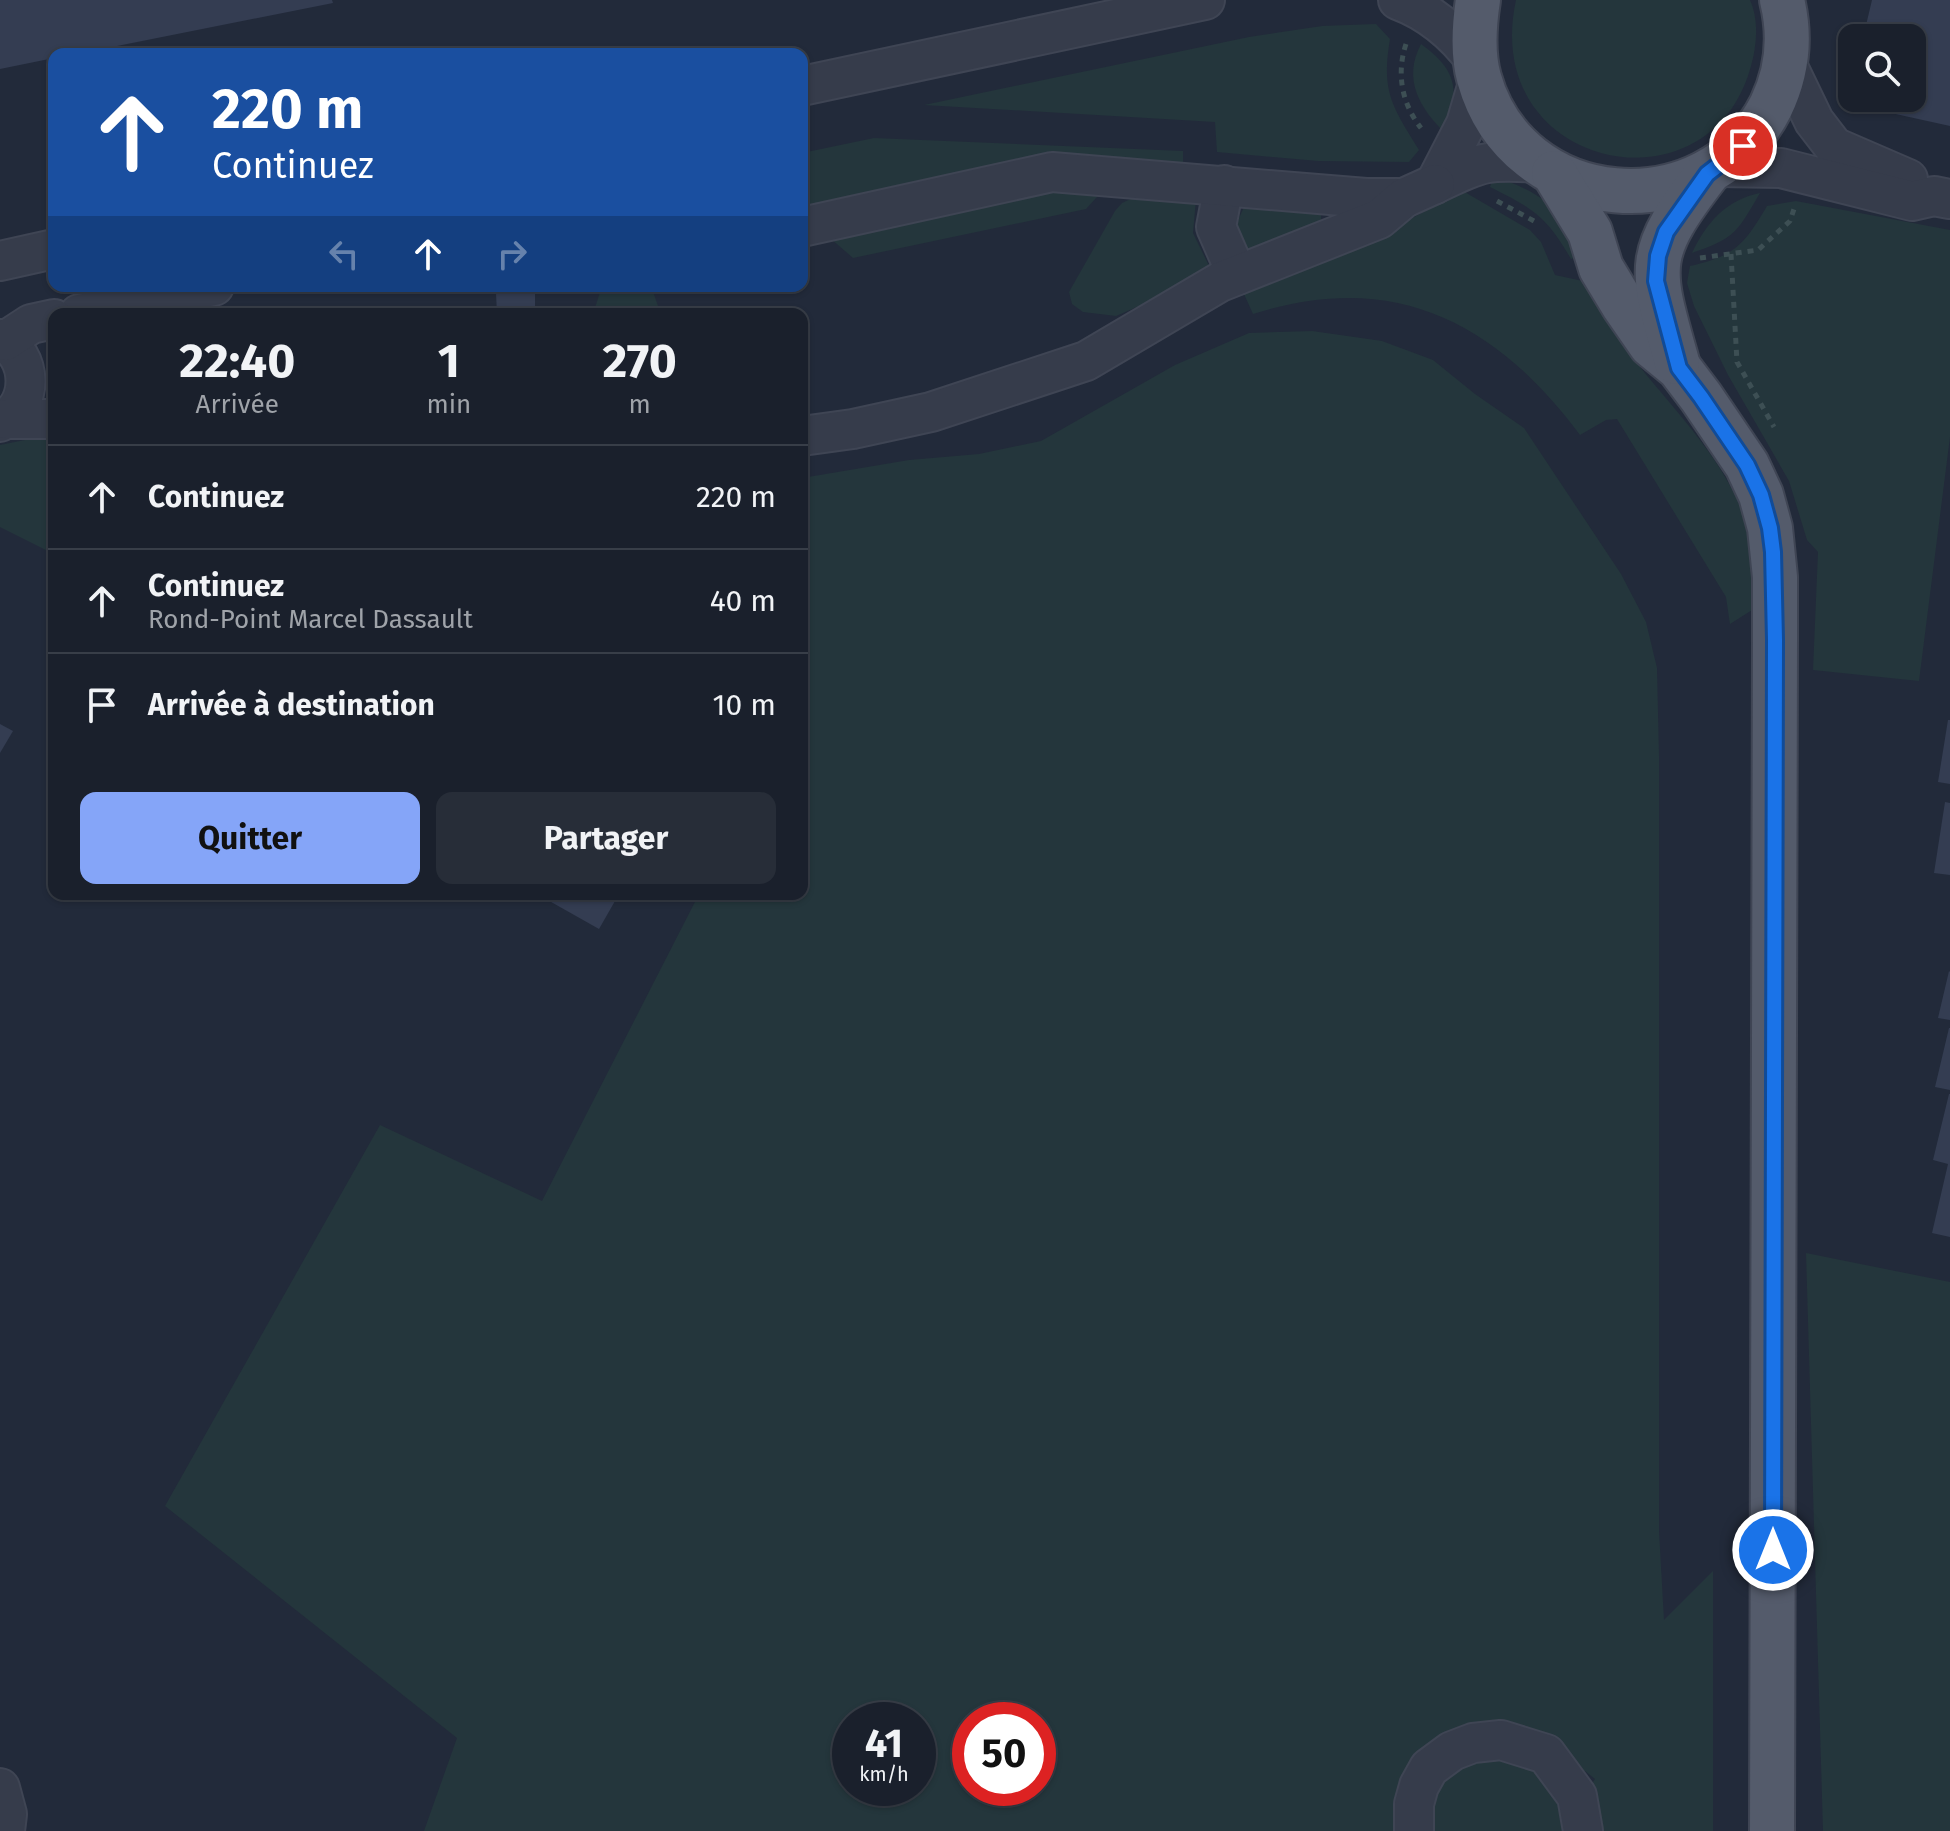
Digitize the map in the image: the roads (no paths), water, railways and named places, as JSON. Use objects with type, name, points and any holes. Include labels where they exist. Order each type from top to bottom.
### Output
[{"type":"main road","points":[[1478,0],[1474,27],[1477,70],[1493,112],[1513,140],[1546,168],[1590,232],[1601,268],[1624,306],[1651,345],[1679,368],[1747,465],[1761,495],[1770,528],[1775,577],[1772,1831]]},
{"type":"main road","points":[[1546,168],[1591,188],[1630,193],[1670,188],[1712,170],[1743,146],[1763,122],[1777,93],[1788,22]]},
{"type":"main road","points":[[1679,368],[1659,298],[1656,281],[1658,256],[1666,232],[1712,170]]},
{"type":"street","points":[[808,85],[1205,0]]},
{"type":"street","points":[[808,226],[1052,172],[1366,198],[1419,191],[1466,124],[1477,70],[1457,37],[1417,7],[1398,0]]},
{"type":"street","points":[[1788,22],[1814,121],[1834,147],[1916,182],[1942,197]]},
{"type":"street","points":[[808,435],[931,412],[1086,361],[1178,305],[1237,275],[1379,219],[1419,191],[1471,165],[1496,160],[1546,168]]},
{"type":"street","points":[[1712,170],[1781,168],[1912,201],[1942,197]]},
{"type":"street","points":[[1224,185],[1216,227],[1237,275]]},
{"type":"street","points":[[0,261],[48,250]]},
{"type":"street","points":[[108,308],[185,292]]},
{"type":"street","points":[[3,420],[17,408],[24,394],[26,379],[24,365],[16,351],[2,340],[31,324],[48,320]]},
{"type":"street","points":[[3,420],[48,419]]},
{"type":"street","points":[[1414,1831],[1414,1804],[1429,1768],[1452,1751],[1473,1743],[1501,1740],[1546,1754],[1577,1796],[1583,1831]]},
{"type":"street","points":[[0,1788],[7,1814],[5,1831]]}]
